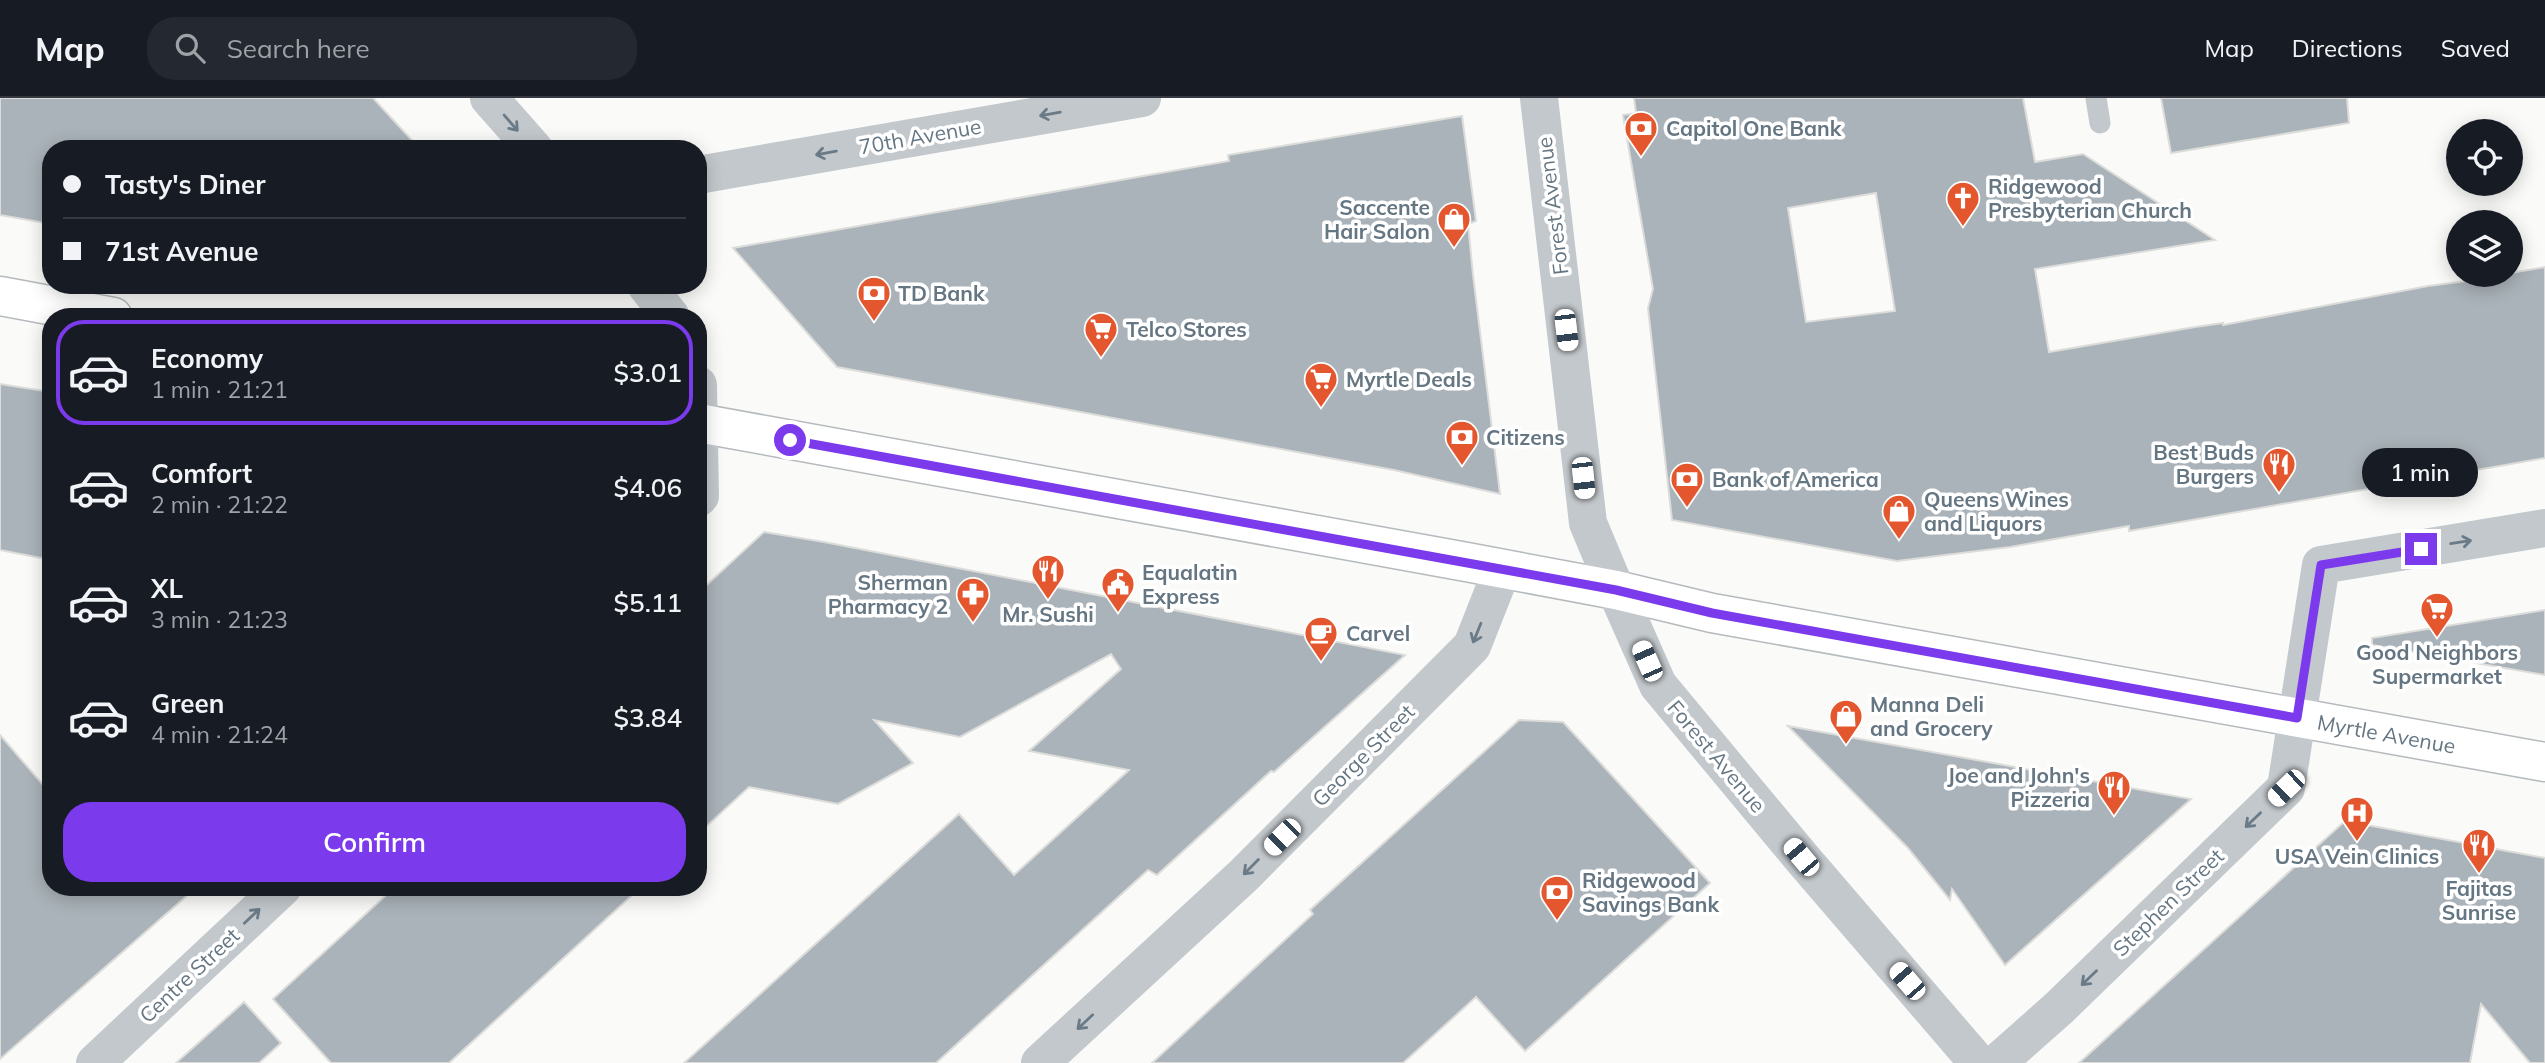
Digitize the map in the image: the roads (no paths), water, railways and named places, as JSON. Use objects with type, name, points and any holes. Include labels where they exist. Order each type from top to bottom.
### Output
[{"type":"main road","points":[[0,296],[65,308]]},
{"type":"main road","name":"Myrtle Avenue","points":[[707,425],[1616,590],[1712,613],[2545,762]]},
{"type":"street","points":[[489,98],[526,140]]},
{"type":"street","name":"70th Avenue","points":[[707,173],[1142,98]]},
{"type":"street","name":"Forest Avenue","points":[[1539,98],[1588,523],[1658,685],[1978,1063]]},
{"type":"street","points":[[653,294],[664,308]]},
{"type":"street","name":"Stephen Street","points":[[1997,1063],[2059,1008],[2286,788],[2321,565],[2545,528]]},
{"type":"street","name":"George Street","points":[[1040,1063],[1244,875],[1472,646],[1502,570]]},
{"type":"street","name":"Centre Street","points":[[95,1063],[273,896]]},
{"type":"lane","points":[[2096,98],[2100,122]]},
{"type":"place","name":"Capitol One Bank","points":[[1641,158]]},
{"type":"place","name":"Ridgewood Presbyterian Church","points":[[1963,228]]},
{"type":"place","name":"Saccente Hair Salon","points":[[1454,249]]},
{"type":"place","name":"TD Bank","points":[[874,323]]},
{"type":"place","name":"Telco Stores","points":[[1101,359]]},
{"type":"place","name":"Myrtle Deals","points":[[1321,409]]},
{"type":"place","name":"Citizens","points":[[1462,467]]},
{"type":"place","name":"Best Buds Burgers","points":[[2279,494]]},
{"type":"place","name":"Bank of America","points":[[1687,509]]},
{"type":"place","name":"Queens Wines and Liquors","points":[[1899,541]]},
{"type":"place","name":"Mr. Sushi","points":[[1048,601]]},
{"type":"place","name":"Equalatin Express","points":[[1118,614]]},
{"type":"place","name":"Sherman Pharmacy 2","points":[[973,624]]},
{"type":"place","name":"Good Neighbors Supermarket","points":[[2437,639]]},
{"type":"place","name":"Carvel","points":[[1321,663]]},
{"type":"place","name":"Manna Deli and Grocery","points":[[1846,746]]},
{"type":"place","name":"Joe and John's Pizzeria","points":[[2114,817]]},
{"type":"place","name":"USA Vein Clinics","points":[[2357,843]]},
{"type":"place","name":"Fajitas Sunrise","points":[[2479,875]]},
{"type":"place","name":"Ridgewood Savings Bank","points":[[1557,922]]}]
